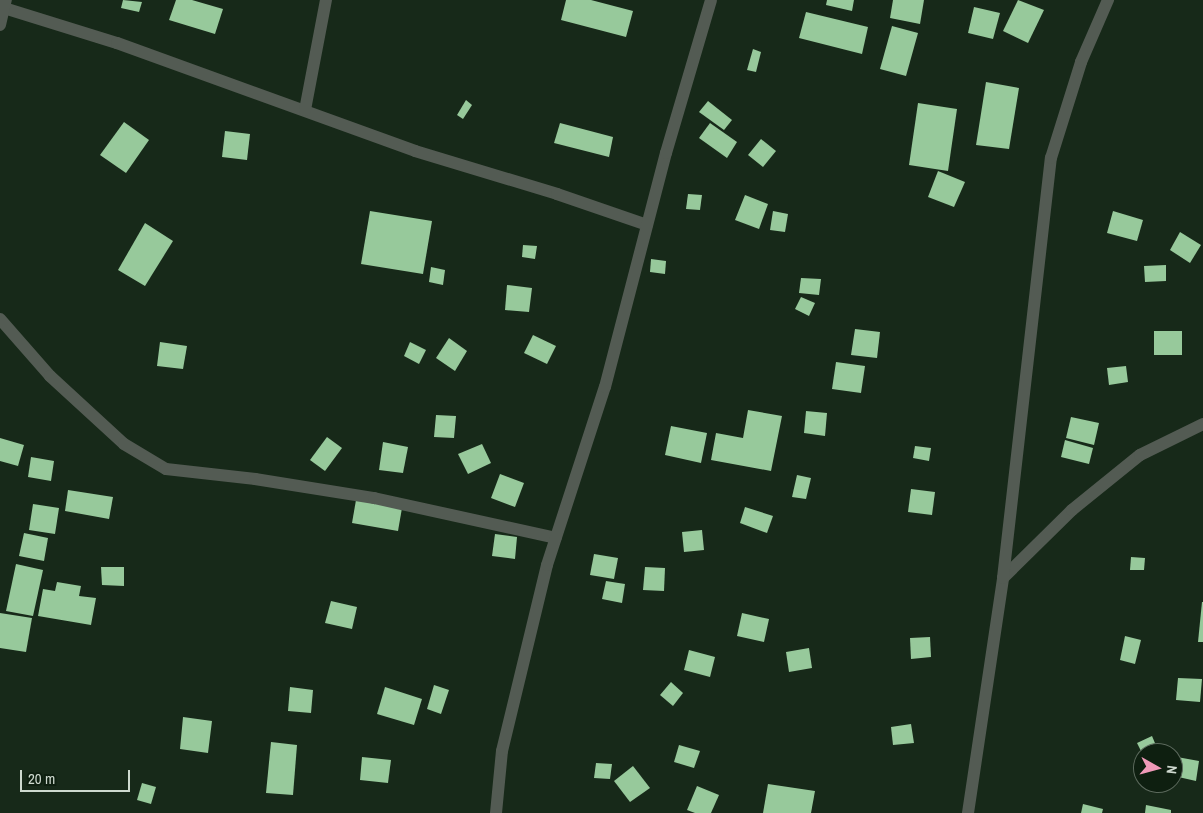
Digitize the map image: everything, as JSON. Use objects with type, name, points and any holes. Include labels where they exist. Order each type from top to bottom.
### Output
[{"type":"street","points":[[305,110],[326,0]]},
{"type":"street","points":[[496,813],[502,751],[547,565],[605,387],[711,0]]},
{"type":"street","points":[[968,813],[1003,578],[1051,158],[1081,62],[1108,0]]},
{"type":"street","points":[[0,25],[5,4],[415,151],[557,194],[648,225]]},
{"type":"street","points":[[0,319],[50,376],[124,444],[166,469],[255,478],[374,498],[556,538]]},
{"type":"street","points":[[1003,578],[1072,510],[1140,455],[1203,424]]},
{"type":"building","points":[[123,0],[142,2],[139,12],[121,8]]},
{"type":"building","points":[[176,0],[192,0],[223,9],[215,34],[169,20]]},
{"type":"building","points":[[566,0],[591,0],[633,11],[626,37],[561,20]]},
{"type":"building","points":[[827,0],[854,0],[852,11],[826,5]]},
{"type":"building","points":[[893,0],[924,0],[920,24],[890,18]]},
{"type":"building","points":[[1018,0],[1044,10],[1028,43],[1003,31]]},
{"type":"building","points":[[974,7],[1000,13],[993,39],[968,33]]},
{"type":"building","points":[[806,12],[868,27],[862,54],[799,38]]},
{"type":"building","points":[[892,26],[918,33],[906,76],[880,69]]},
{"type":"building","points":[[753,49],[761,52],[756,72],[747,70]]},
{"type":"building","points":[[986,82],[1019,88],[1009,149],[976,145]]},
{"type":"building","points":[[466,100],[472,105],[463,119],[457,115]]},
{"type":"building","points":[[708,101],[732,120],[724,130],[699,112]]},
{"type":"building","points":[[918,103],[957,109],[948,171],[909,165]]},
{"type":"building","points":[[124,122],[149,140],[126,173],[100,155]]},
{"type":"building","points":[[560,123],[613,137],[609,157],[554,143]]},
{"type":"building","points":[[710,123],[737,142],[727,158],[699,138]]},
{"type":"building","points":[[225,131],[250,134],[247,160],[222,157]]},
{"type":"building","points":[[761,139],[776,151],[763,167],[748,155]]},
{"type":"building","points":[[938,171],[965,182],[954,207],[928,197]]},
{"type":"building","points":[[688,194],[702,195],[700,210],[686,209]]},
{"type":"building","points":[[745,195],[768,204],[759,229],[735,220]]},
{"type":"building","points":[[370,211],[432,221],[423,274],[361,264]]},
{"type":"building","points":[[773,211],[788,214],[785,232],[770,230]]},
{"type":"building","points":[[1113,211],[1143,220],[1137,241],[1107,233]]},
{"type":"building","points":[[145,223],[173,241],[145,286],[118,270]]},
{"type":"building","points":[[1180,232],[1201,245],[1190,263],[1170,250]]},
{"type":"building","points":[[523,245],[537,246],[535,259],[522,257]]},
{"type":"building","points":[[651,259],[666,261],[665,274],[650,272]]},
{"type":"building","points":[[1166,265],[1166,281],[1145,282],[1144,266]]},
{"type":"building","points":[[431,267],[445,270],[443,285],[429,282]]},
{"type":"building","points":[[801,278],[821,279],[819,295],[799,293]]},
{"type":"building","points":[[507,285],[532,288],[529,312],[505,310]]},
{"type":"building","points":[[801,297],[815,303],[809,316],[795,309]]},
{"type":"building","points":[[855,329],[880,332],[877,358],[851,355]]},
{"type":"building","points":[[1154,331],[1182,331],[1182,355],[1154,355]]},
{"type":"building","points":[[533,335],[556,346],[547,364],[524,353]]},
{"type":"building","points":[[449,338],[467,351],[455,371],[436,358]]},
{"type":"building","points":[[160,342],[187,346],[183,369],[157,366]]},
{"type":"building","points":[[410,342],[426,350],[419,364],[404,356]]},
{"type":"building","points":[[836,362],[865,366],[861,393],[832,389]]},
{"type":"building","points":[[1126,366],[1128,382],[1109,385],[1107,368]]},
{"type":"building","points":[[748,410],[782,416],[771,471],[711,460],[716,433],[743,438]]},
{"type":"building","points":[[806,411],[827,413],[825,436],[804,433]]},
{"type":"building","points":[[436,415],[456,416],[454,438],[434,437]]},
{"type":"building","points":[[1071,417],[1099,423],[1094,445],[1066,438]]},
{"type":"building","points":[[671,426],[707,433],[701,463],[665,455]]},
{"type":"building","points":[[327,437],[342,448],[325,471],[310,460]]},
{"type":"building","points":[[0,438],[24,445],[18,466],[0,461]]},
{"type":"building","points":[[1065,440],[1093,448],[1089,464],[1061,457]]},
{"type":"building","points":[[383,442],[408,447],[403,473],[379,470]]},
{"type":"building","points":[[482,444],[491,463],[468,474],[458,454]]},
{"type":"building","points":[[915,446],[931,448],[929,461],[913,458]]},
{"type":"building","points":[[31,457],[54,461],[51,481],[28,477]]},
{"type":"building","points":[[500,474],[524,483],[515,507],[491,498]]},
{"type":"building","points":[[797,475],[811,478],[806,499],[792,497]]},
{"type":"building","points":[[911,489],[935,492],[932,515],[908,512]]},
{"type":"building","points":[[68,490],[113,497],[109,519],[65,511]]},
{"type":"building","points":[[356,500],[402,508],[398,531],[352,523]]},
{"type":"building","points":[[33,504],[59,508],[55,534],[29,530]]},
{"type":"building","points":[[745,507],[773,516],[767,533],[740,523]]},
{"type":"building","points":[[702,530],[704,550],[684,552],[682,532]]},
{"type":"building","points":[[24,533],[48,538],[44,561],[19,556]]},
{"type":"building","points":[[495,534],[517,537],[515,559],[492,556]]},
{"type":"building","points":[[594,554],[618,558],[614,579],[590,575]]},
{"type":"building","points":[[1131,557],[1145,558],[1144,570],[1130,570]]},
{"type":"building","points":[[16,564],[43,570],[33,616],[6,611]]},
{"type":"building","points":[[101,567],[124,567],[124,586],[102,585]]},
{"type":"building","points":[[645,567],[665,568],[664,591],[643,590]]},
{"type":"building","points":[[606,581],[625,584],[622,603],[602,599]]},
{"type":"building","points":[[57,582],[81,586],[79,596],[96,598],[91,625],[38,616],[43,589],[55,591]]},
{"type":"building","points":[[331,601],[357,607],[352,629],[325,623]]},
{"type":"building","points":[[1202,602],[1203,642],[1198,642]]},
{"type":"building","points":[[0,613],[32,618],[26,652],[0,648]]},
{"type":"building","points":[[742,613],[769,619],[764,642],[737,636]]},
{"type":"building","points":[[1125,636],[1141,640],[1135,664],[1120,660]]},
{"type":"building","points":[[930,637],[931,657],[911,659],[910,638]]},
{"type":"building","points":[[809,648],[812,668],[789,672],[786,652]]},
{"type":"building","points":[[689,650],[715,657],[710,677],[684,670]]},
{"type":"building","points":[[1178,678],[1202,679],[1200,702],[1176,700]]},
{"type":"building","points":[[671,682],[683,693],[673,706],[660,695]]},
{"type":"building","points":[[434,685],[449,690],[441,714],[427,709]]},
{"type":"building","points":[[290,687],[313,690],[311,713],[288,711]]},
{"type":"building","points":[[385,687],[422,699],[414,725],[377,714]]},
{"type":"building","points":[[183,717],[212,721],[208,753],[180,749]]},
{"type":"building","points":[[911,724],[914,743],[893,745],[891,727]]},
{"type":"building","points":[[1152,736],[1155,743],[1137,743]]},
{"type":"building","points":[[271,742],[297,745],[293,795],[266,793]]},
{"type":"building","points":[[679,745],[700,751],[694,768],[674,762]]},
{"type":"building","points":[[362,757],[391,760],[388,783],[360,780]]},
{"type":"building","points":[[1183,758],[1199,761],[1196,781],[1183,778]]},
{"type":"building","points":[[596,763],[612,764],[610,779],[594,778]]},
{"type":"building","points":[[633,766],[650,788],[630,802],[614,781]]},
{"type":"building","points":[[142,783],[156,787],[151,804],[137,800]]},
{"type":"building","points":[[768,784],[815,791],[811,813],[763,813]]},
{"type":"building","points":[[697,786],[719,795],[711,813],[695,813],[687,810]]},
{"type":"building","points":[[1083,804],[1103,809],[1102,813],[1081,813]]},
{"type":"building","points":[[1146,805],[1171,810],[1171,813],[1145,813]]}]
